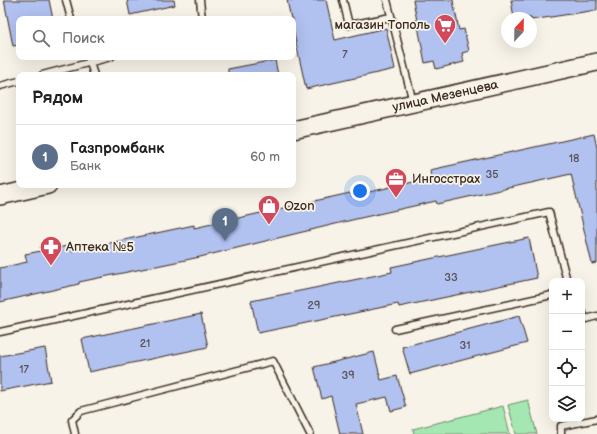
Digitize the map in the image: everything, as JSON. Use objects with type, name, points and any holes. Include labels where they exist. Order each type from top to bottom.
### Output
[{"type":"main road","name":"улица Мезенцева","points":[[296,129],[597,62]]},
{"type":"main road","points":[[0,196],[35,188]]},
{"type":"lane","points":[[66,0],[70,16]]},
{"type":"lane","points":[[200,0],[202,16]]},
{"type":"lane","points":[[343,0],[349,25],[392,17]]},
{"type":"lane","points":[[387,0],[413,103]]},
{"type":"lane","points":[[51,72],[89,60],[93,72]]},
{"type":"lane","points":[[0,86],[16,82]]},
{"type":"lane","points":[[0,332],[549,212],[566,278]]},
{"type":"lane","points":[[395,329],[549,296]]},
{"type":"lane","points":[[583,314],[586,319],[597,316]]},
{"type":"lane","points":[[75,434],[72,420],[81,411],[273,361],[310,434]]},
{"type":"lane","points":[[561,434],[561,426],[597,418]]},
{"type":"green space","points":[[528,400],[537,434],[516,434],[508,405]]},
{"type":"green space","points":[[503,406],[510,434],[414,434],[413,429]]},
{"type":"building","points":[[4,0],[49,0],[52,16],[16,16],[16,46],[13,46]]},
{"type":"building","points":[[127,0],[174,0],[175,5],[130,15]]},
{"type":"building","points":[[287,0],[326,0],[335,40],[386,28],[395,69],[306,89],[296,43],[296,16],[290,16]]},
{"type":"building","points":[[413,0],[453,0],[459,30],[464,29],[469,51],[462,53],[464,62],[436,69],[434,61],[425,63]]},
{"type":"building","points":[[511,0],[597,0],[597,10],[537,19],[537,12],[513,12]]},
{"type":"building","points":[[275,60],[277,72],[228,72],[228,69]]},
{"type":"building","points":[[594,134],[597,148],[597,263],[592,264],[571,174],[437,204],[436,201],[200,257],[79,282],[79,284],[0,302],[0,268],[27,262],[25,254],[41,251],[40,247],[53,244],[54,249],[71,245],[72,251],[194,225],[194,228],[350,193],[351,196],[431,178],[430,170]]},
{"type":"building","points":[[529,238],[537,278],[399,307],[398,304],[258,333],[251,301],[392,272],[391,267]]},
{"type":"building","points":[[201,314],[208,347],[89,372],[82,339]]},
{"type":"building","points":[[519,316],[527,343],[410,374],[402,347]]},
{"type":"building","points":[[45,348],[51,381],[0,391],[0,356]]},
{"type":"building","points":[[374,352],[381,380],[397,376],[406,407],[391,411],[387,397],[356,404],[363,434],[340,434],[331,396],[322,399],[314,367]]},
{"type":"place","name":"магазин Тополь","points":[[445,44]]},
{"type":"place","name":"Ингосстрах","points":[[396,198]]},
{"type":"place","name":"Ozon","points":[[269,226]]},
{"type":"place","name":"Газпромбанк","points":[[225,241]]},
{"type":"place","name":"Аптека №5","points":[[51,266]]}]
